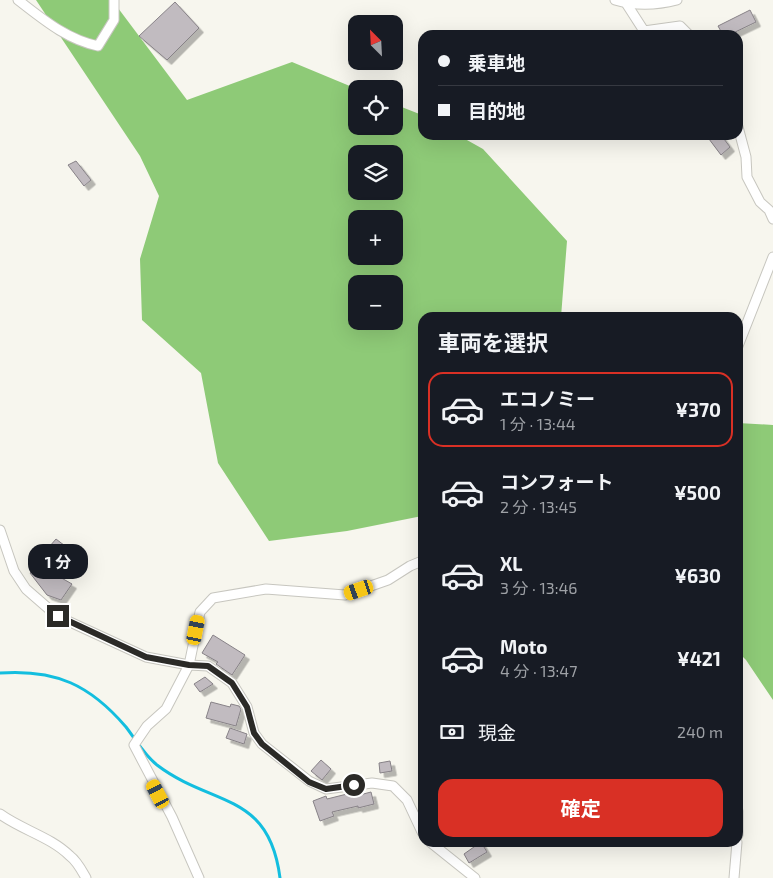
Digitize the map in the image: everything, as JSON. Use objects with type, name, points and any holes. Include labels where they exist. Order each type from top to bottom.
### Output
[{"type":"street","points":[[18,0],[60,32],[82,42],[98,46],[114,20],[114,0]]},
{"type":"street","points":[[616,0],[626,3],[663,3],[677,0]]},
{"type":"street","points":[[626,3],[643,30]]},
{"type":"street","points":[[651,30],[680,26],[684,30]]},
{"type":"street","points":[[741,140],[746,158],[747,177],[760,202],[769,210],[773,219]]},
{"type":"street","points":[[743,333],[773,257]]},
{"type":"street","points":[[0,530],[14,571],[26,589],[58,616],[146,657],[189,665],[208,666],[232,683],[247,707],[254,733],[262,744],[309,782],[326,789],[372,783],[393,786],[407,800],[418,823]]},
{"type":"street","points":[[199,878],[172,817],[134,745],[147,726],[166,709],[189,665],[200,612],[213,598],[266,589],[345,595],[388,580],[418,563]]},
{"type":"street","points":[[0,814],[13,824],[53,843],[71,856],[86,878]]},
{"type":"street","points":[[436,847],[475,878]]},
{"type":"street","points":[[734,878],[737,847]]},
{"type":"green space","points":[[36,0],[112,0],[187,100],[292,62],[348,85],[348,135],[403,135],[403,108],[418,113],[418,140],[467,140],[483,149],[567,241],[561,312],[418,312],[418,517],[347,531],[269,541],[218,463],[201,373],[142,320],[140,259],[159,196],[140,156]]},
{"type":"green space","points":[[743,423],[773,425],[773,700],[743,657]]},
{"type":"building","points":[[175,2],[199,28],[167,60],[139,36]]},
{"type":"building","points":[[750,10],[756,22],[739,30],[720,30],[718,26]]},
{"type":"building","points":[[710,140],[725,140],[730,147],[721,155]]},
{"type":"building","points":[[76,161],[91,180],[84,186],[68,165]]},
{"type":"building","points":[[56,539],[69,549],[51,572],[72,584],[61,600],[47,595],[30,573],[40,565],[36,562]]},
{"type":"building","points":[[213,635],[245,655],[232,675],[216,664],[218,662],[202,653]]},
{"type":"building","points":[[205,677],[213,684],[200,692],[194,684]]},
{"type":"building","points":[[211,702],[230,707],[231,704],[239,706],[241,709],[236,726],[206,718]]},
{"type":"building","points":[[230,728],[247,734],[244,744],[226,738]]},
{"type":"building","points":[[321,760],[331,769],[322,780],[311,771]]},
{"type":"building","points":[[390,761],[392,771],[380,773],[379,763]]},
{"type":"building","points":[[371,792],[374,804],[332,812],[334,816],[320,821],[313,801],[326,796],[327,799],[351,793],[352,797]]},
{"type":"building","points":[[474,847],[484,847],[487,852],[469,863],[464,854]]},
{"type":"waterway","points":[[0,673],[20,672],[55,677],[85,690],[99,700],[113,712],[144,752],[157,765],[178,778],[235,805],[251,815],[264,830],[274,850],[280,878]]},
{"type":"route","points":[[58,616],[86,631],[146,657],[189,665],[208,666],[232,683],[247,707],[254,733],[262,744],[309,782],[326,789],[354,785]]}]
